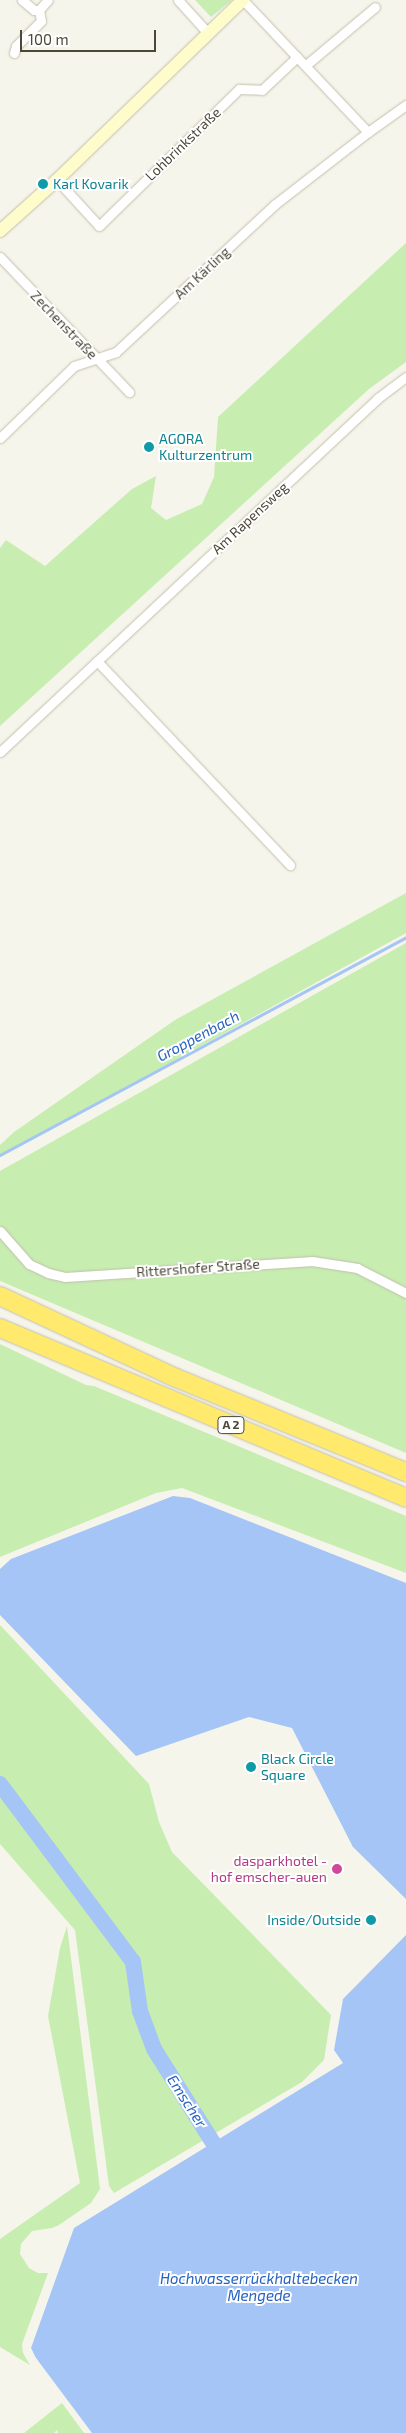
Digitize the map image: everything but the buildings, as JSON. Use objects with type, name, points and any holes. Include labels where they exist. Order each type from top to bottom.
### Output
[{"type":"highway","name":"A 2","points":[[0,1296],[174,1377],[406,1472]]},
{"type":"highway","name":"A 2","points":[[0,1328],[406,1498]]},
{"type":"main road","points":[[0,230],[56,180],[207,32],[243,0]]},
{"type":"street","points":[[22,0],[34,10],[39,10]]},
{"type":"street","points":[[39,10],[48,0]]},
{"type":"street","points":[[178,0],[207,32]]},
{"type":"street","points":[[243,0],[368,132]]},
{"type":"street","points":[[306,65],[375,7]]},
{"type":"street","points":[[14,53],[16,46],[41,21],[39,10]]},
{"type":"street","name":"Lohbrinkstraße","points":[[56,180],[99,226],[239,89],[262,90],[297,56]]},
{"type":"street","name":"Am Kärling","points":[[0,438],[74,366],[98,360],[116,352],[274,205],[406,105]]},
{"type":"street","name":"Zechenstraße","points":[[0,257],[129,392]]},
{"type":"street","name":"Am Rapensweg","points":[[0,752],[378,398],[406,377]]},
{"type":"street","points":[[97,662],[290,865]]},
{"type":"street","name":"Rittershofer Straße","points":[[0,1231],[29,1264],[48,1273],[65,1277],[312,1261],[357,1268],[406,1293]]},
{"type":"green space","points":[[195,0],[232,0],[211,17]]},
{"type":"green space","points":[[406,243],[406,362],[369,389],[0,726],[0,548],[6,540],[45,566],[132,489],[156,476],[151,508],[166,520],[202,504],[214,477],[218,417]]},
{"type":"green space","points":[[406,893],[406,933],[0,1157],[0,1145],[14,1132],[175,1020]]},
{"type":"green space","points":[[406,943],[406,1453],[0,1281],[0,1171]]},
{"type":"green space","points":[[0,1344],[86,1385],[94,1386],[406,1516],[406,1573],[182,1488],[156,1493],[0,1557]]},
{"type":"green space","points":[[0,1625],[149,1784],[159,1822],[172,1852],[331,2015],[324,2060],[302,2082],[114,2193],[109,2186],[75,1930],[0,1844]]},
{"type":"green space","points":[[67,1926],[100,2189],[91,2203],[59,2225],[32,2231],[21,2244],[20,2254],[29,2268],[38,2273],[48,2273],[22,2344],[23,2353],[30,2365],[0,2347],[0,2239],[80,2183],[48,2016],[60,1948]]},
{"type":"green space","points":[[62,2403],[84,2433],[58,2433],[57,2430],[54,2433],[24,2433]]},
{"type":"water","points":[[173,1496],[190,1498],[406,1583],[406,1899],[353,1847],[292,1728],[249,1717],[136,1756],[0,1615],[0,1569],[11,1559]]},
{"type":"water","name":"Hochwasserrückhaltebecken Mengede","points":[[406,1935],[406,2433],[92,2433],[36,2358],[31,2348],[74,2228],[343,2063],[334,2050],[343,1999]]},
{"type":"waterway","name":"Groppenbach","points":[[0,1155],[406,937]]},
{"type":"waterway","name":"Emscher","points":[[0,1784],[133,1962],[140,2011],[154,2049],[224,2160]]},
{"type":"place","name":"Karl Kovarik","points":[[43,184]]},
{"type":"place","name":"AGORA Kulturzentrum","points":[[149,447]]},
{"type":"place","name":"Black Circle Square","points":[[251,1767]]},
{"type":"place","name":"dasparkhotel - hof emscher-auen","points":[[337,1869]]},
{"type":"place","name":"Inside/Outside","points":[[371,1920]]}]
